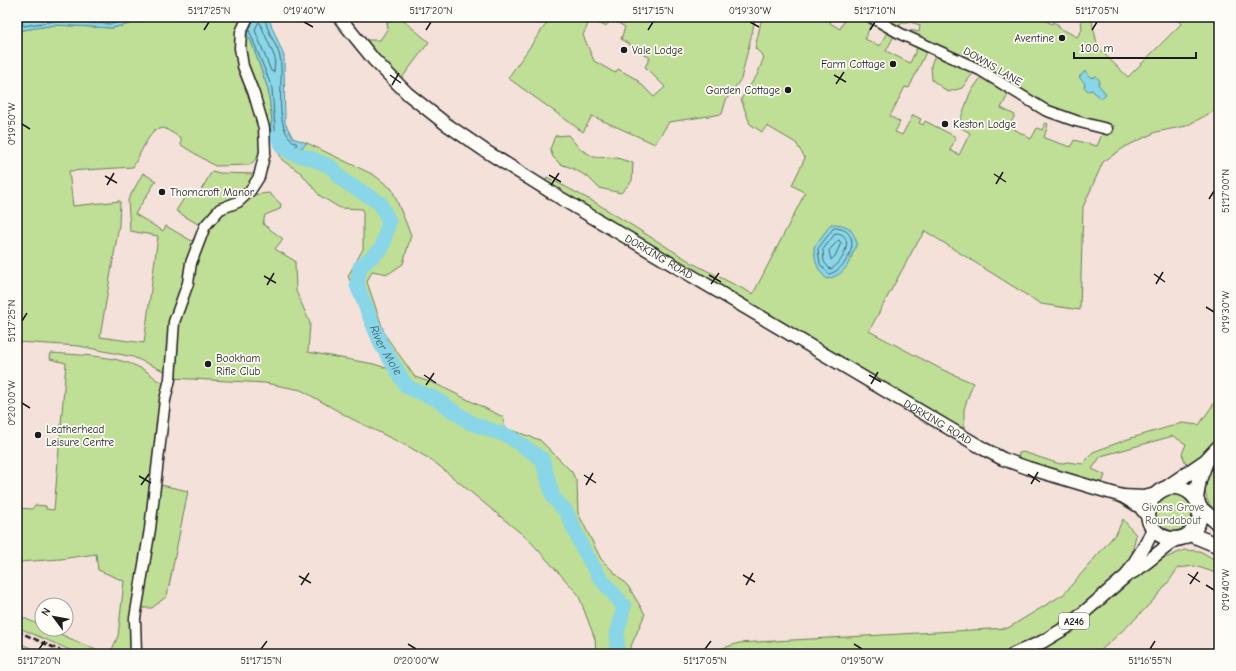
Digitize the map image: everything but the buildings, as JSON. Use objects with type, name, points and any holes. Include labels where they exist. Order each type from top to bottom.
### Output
[{"type":"highway","points":[[1206,461],[1199,480],[1199,523],[1190,534],[1176,539],[1167,539],[1159,535],[1150,523],[1148,508],[1156,494],[1206,461],[1219,447]]},
{"type":"highway","points":[[1168,487],[1182,487],[1190,491],[1198,503],[1219,524]]},
{"type":"highway","points":[[1190,534],[1219,546]]},
{"type":"main road","name":"DORKING ROAD","points":[[343,19],[388,75],[422,106],[484,150],[562,199],[997,456],[1028,468],[1122,496],[1144,497],[1156,494]]},
{"type":"main road","name":"DORKING ROAD","points":[[1122,496],[1140,507],[1150,523]]},
{"type":"main road","name":"A246","points":[[1126,576],[1146,544],[1150,523]]},
{"type":"main road","name":"A246","points":[[1014,654],[1042,642],[1067,627],[1084,614],[1126,576],[1138,569],[1176,539]]},
{"type":"street","points":[[136,654],[135,618],[150,529],[170,379],[174,322],[188,283],[191,263],[205,226],[220,210],[238,202],[250,191],[259,177],[265,152],[264,128],[254,94],[243,66],[240,48],[241,32],[248,17]]},
{"type":"street","name":"DOWNS LANE","points":[[871,17],[901,34],[980,70],[1045,110],[1076,121],[1107,129]]},
{"type":"green space","points":[[160,17],[238,18],[251,41],[268,89],[272,121],[270,127],[261,135],[262,152],[250,165],[215,166],[181,145],[181,138],[164,128],[154,130],[133,167],[69,171],[73,206],[120,201],[119,225],[100,337],[144,343],[158,236],[130,231],[128,200],[143,173],[156,181],[135,214],[163,231],[166,226],[192,241],[201,226],[176,211],[188,192],[197,197],[212,171],[220,173],[256,174],[242,196],[269,193],[281,204],[280,209],[265,215],[263,224],[283,239],[275,249],[295,261],[296,291],[310,323],[308,352],[374,364],[389,369],[376,343],[348,276],[363,249],[363,209],[340,208],[320,196],[301,173],[282,160],[278,151],[294,151],[307,143],[374,175],[392,189],[411,235],[403,264],[388,274],[372,271],[367,282],[385,335],[415,377],[436,384],[503,417],[505,428],[540,440],[572,472],[577,483],[578,513],[601,559],[628,586],[645,614],[631,646],[632,654],[596,654],[595,639],[578,594],[529,540],[433,461],[411,448],[352,419],[301,390],[265,383],[172,378],[173,369],[164,371],[133,357],[79,346],[17,342],[17,31],[55,25],[112,28]]},
{"type":"green space","points":[[386,17],[399,17],[429,42],[401,79],[379,57],[367,40],[380,40],[388,28]]},
{"type":"green space","points":[[551,17],[754,17],[755,20],[741,79],[726,100],[722,114],[669,122],[655,144],[592,116],[583,132],[508,78]],"holes":[[[590,20],[605,26],[613,20],[625,27],[621,39],[650,58],[645,67],[665,87],[654,97],[636,79],[618,69],[615,73],[594,61],[583,35]]]},
{"type":"green space","points":[[762,17],[833,17],[830,23],[840,29],[846,17],[863,17],[872,22],[865,39],[880,46],[887,32],[894,36],[886,51],[910,63],[917,48],[926,52],[909,88],[905,87],[890,116],[900,122],[895,132],[902,135],[913,115],[921,119],[919,123],[923,125],[925,121],[956,137],[950,150],[959,155],[970,133],[958,126],[970,93],[982,76],[1009,93],[1001,108],[1015,115],[1009,126],[1031,139],[1037,128],[1042,130],[1045,123],[1048,124],[1044,138],[1071,147],[1074,140],[1097,146],[1103,132],[1113,133],[1115,126],[1105,125],[1045,108],[906,34],[910,30],[919,32],[920,25],[910,22],[902,22],[898,29],[879,17],[1039,17],[1052,24],[1053,22],[1059,25],[1058,27],[1077,37],[1082,30],[1081,19],[1078,17],[1091,17],[1098,48],[1128,77],[1181,24],[1175,17],[1219,17],[1219,111],[1214,111],[1186,126],[1156,132],[1125,147],[1103,162],[1083,207],[1080,310],[1041,304],[925,231],[914,248],[869,331],[941,369],[973,383],[964,409],[964,431],[931,416],[545,182],[547,177],[596,203],[694,264],[753,294],[805,193],[792,185],[805,158],[796,143],[767,126],[762,132],[750,124],[741,99],[757,75],[764,57],[755,48]]},
{"type":"green space","points":[[935,55],[974,72],[962,88],[948,92],[932,80],[931,65]]},
{"type":"green space","points":[[568,135],[580,149],[594,157],[617,158],[633,163],[632,181],[621,193],[599,188],[588,177],[572,168],[560,164],[553,157],[550,149],[555,136]]},
{"type":"green space","points":[[51,353],[93,356],[122,361],[148,372],[164,384],[132,654],[110,654],[118,636],[124,581],[98,570],[96,554],[61,559],[19,562],[17,560],[17,508],[32,509],[35,505],[46,506],[46,509],[54,510],[66,363],[50,359]]},
{"type":"green space","points":[[1219,396],[1219,441],[1193,463],[1186,464],[1182,454],[1186,444],[1173,436],[1101,456],[1092,469],[1105,475],[1101,486],[1018,459],[1019,453],[1023,452],[1060,464],[1067,462],[1083,464],[1093,452],[1128,439],[1182,423],[1199,425]]},
{"type":"green space","points":[[1219,457],[1219,515],[1208,501],[1205,487],[1209,472]]},
{"type":"green space","points":[[161,485],[188,491],[167,596],[152,608],[140,608]]},
{"type":"green space","name":"Givons Grove Roundabout","points":[[1169,493],[1177,493],[1184,496],[1190,502],[1193,513],[1190,524],[1184,530],[1177,533],[1169,533],[1162,530],[1156,524],[1153,517],[1153,509],[1156,502],[1162,496]]},
{"type":"green space","points":[[1123,519],[1136,535],[1132,553],[1151,560],[1168,557],[1184,550],[1200,551],[1219,562],[1219,574],[1195,566],[1178,568],[1151,603],[1097,654],[704,654],[739,643],[1008,628],[1064,594],[1117,532]]},
{"type":"green space","points":[[17,615],[34,622],[34,634],[17,627]]},
{"type":"green space","points":[[40,637],[67,637],[105,654],[79,654]]},
{"type":"green space","points":[[17,642],[44,654],[17,654]]},
{"type":"water","points":[[32,17],[160,17],[112,28],[55,25],[17,31],[17,20]]},
{"type":"water","points":[[251,17],[268,17],[284,56],[285,123],[293,138],[307,143],[294,151],[278,151],[273,142],[270,127],[272,121],[268,89],[251,41],[244,30]]},
{"type":"water","points":[[1085,71],[1091,78],[1096,76],[1100,81],[1098,84],[1106,94],[1100,99],[1092,90],[1088,91],[1084,87],[1085,84],[1079,77]]},
{"type":"water","points":[[831,224],[841,225],[848,228],[854,234],[857,244],[850,261],[844,270],[834,277],[827,279],[820,272],[814,247]]},
{"type":"waterway","name":"River Mole","points":[[278,137],[282,147],[292,153],[313,159],[331,167],[344,181],[380,203],[389,221],[382,248],[360,267],[357,285],[381,344],[407,387],[436,399],[471,423],[510,437],[542,459],[553,497],[567,513],[582,547],[600,578],[624,606],[617,634],[617,654]]},
{"type":"railway","points":[[17,631],[68,654]]},
{"type":"place","name":"Aventine","points":[[1062,38]]},
{"type":"place","name":"Vale Lodge","points":[[624,50]]},
{"type":"place","name":"Farm Cottage","points":[[893,64]]},
{"type":"place","name":"Garden Cottage","points":[[788,90]]},
{"type":"place","name":"Keston Lodge","points":[[945,124]]},
{"type":"place","name":"Thorncroft Manor","points":[[162,192]]},
{"type":"place","name":"Bookham Rifle Club","points":[[208,364]]},
{"type":"place","name":"Leatherhead Leisure Centre","points":[[38,435]]}]
